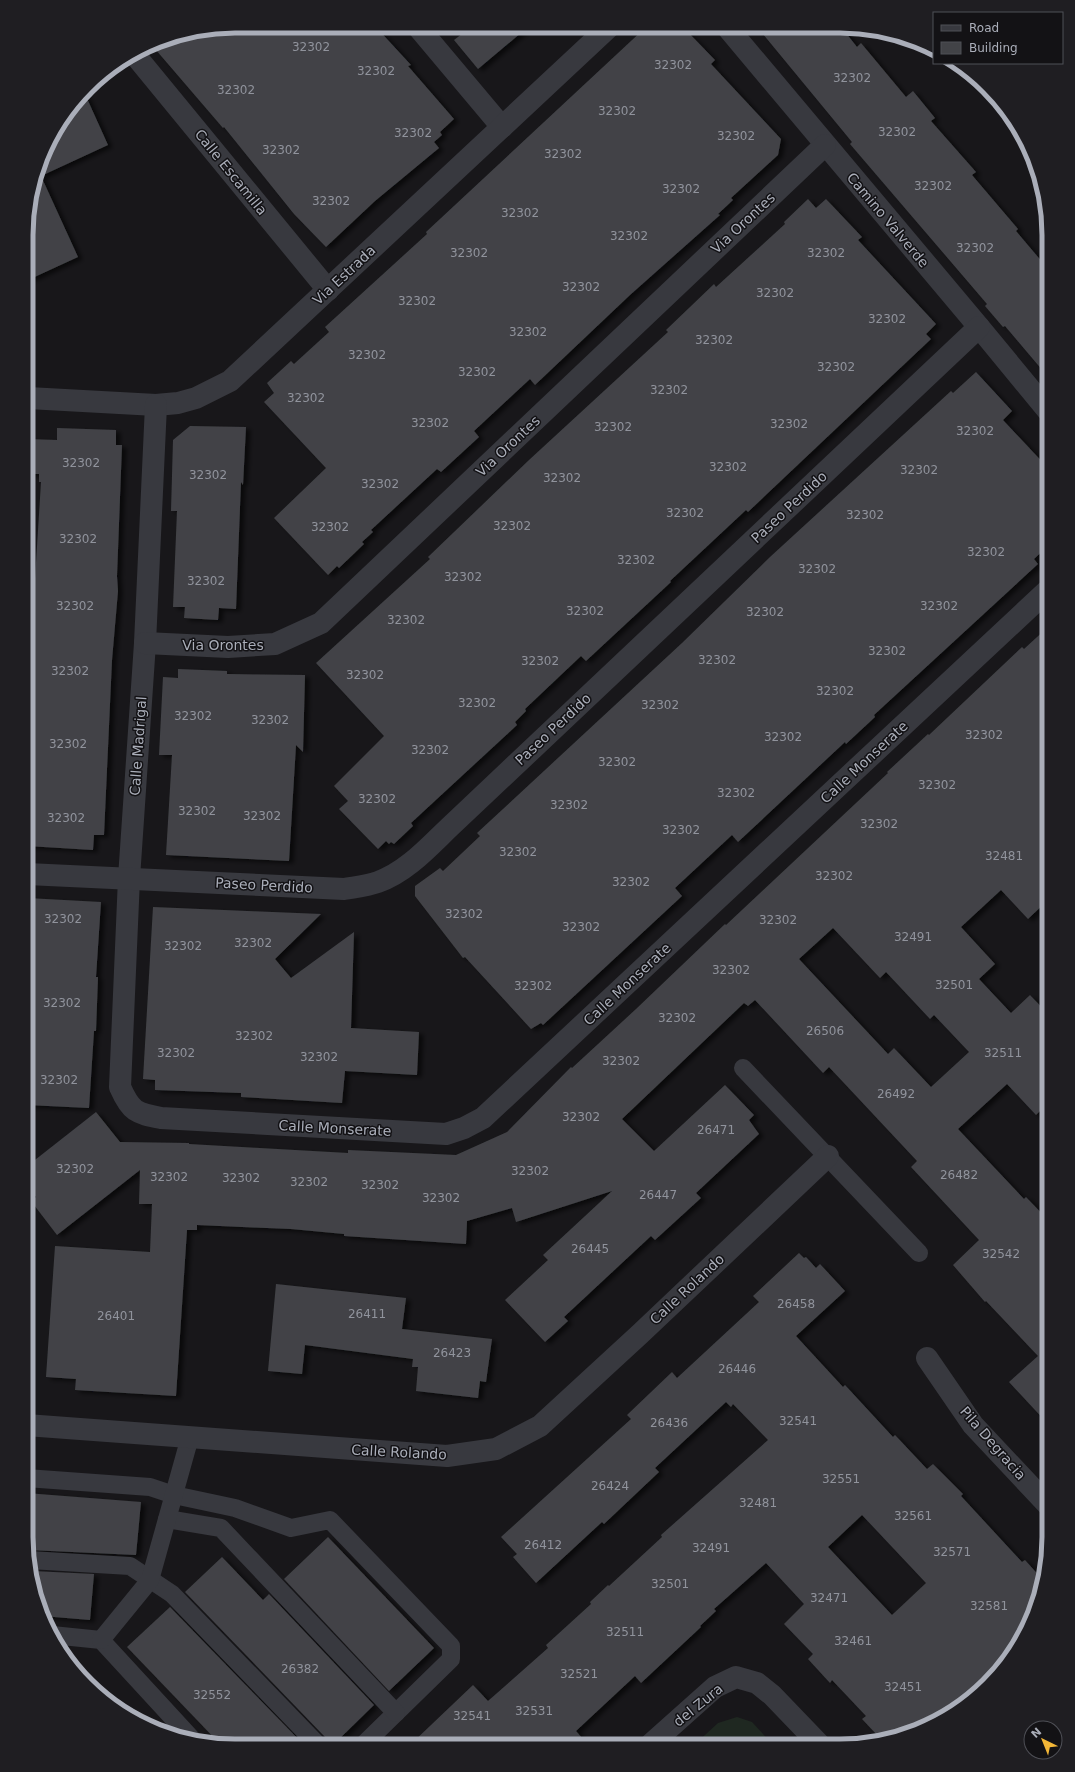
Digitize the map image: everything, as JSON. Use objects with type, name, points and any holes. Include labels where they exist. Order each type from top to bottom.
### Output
[{"type":"street","points":[[424,33],[502,127]]},
{"type":"street","name":"Via Estrada","points":[[33,398],[156,405],[178,403],[196,398],[230,381],[603,33]]},
{"type":"street","name":"Camino Valverde","points":[[732,33],[1042,404]]},
{"type":"street","name":"Calle Escamilla","points":[[138,58],[328,290]]},
{"type":"street","name":"Via Orontes","points":[[145,643],[228,647],[275,644],[321,623],[825,145]]},
{"type":"street","name":"Paseo Perdido","points":[[33,874],[344,889],[377,882],[395,874],[417,857],[456,821],[979,327]]},
{"type":"street","name":"Calle Madrigal","points":[[120,1088],[128,878],[145,643],[156,405]]},
{"type":"street","name":"Calle Monserate","points":[[120,1088],[127,1102],[139,1113],[161,1118],[446,1134],[464,1128],[483,1118],[1042,596]]},
{"type":"street","name":"Calle Rolando","points":[[33,1426],[447,1456],[496,1449],[540,1426],[640,1334],[828,1156]]},
{"type":"street","name":"Pila Degracia","points":[[927,1358],[973,1425],[1042,1499]]},
{"type":"street","name":"del Zura","points":[[658,1739],[715,1687],[736,1677],[757,1683],[772,1695],[814,1739]]},
{"type":"lane","points":[[743,1068],[919,1253]]},
{"type":"lane","points":[[101,1640],[150,1580],[190,1437]]},
{"type":"lane","points":[[33,1478],[150,1486],[174,1495],[235,1508],[291,1528],[330,1520],[451,1646],[451,1659],[369,1739]]},
{"type":"lane","points":[[168,1519],[221,1528],[396,1713]]},
{"type":"lane","points":[[34,1560],[130,1566],[172,1594],[313,1739]]},
{"type":"lane","points":[[59,1636],[101,1640],[186,1733]]},
{"type":"shaded area","points":[[737,1717],[752,1722],[768,1739],[701,1739],[718,1723]]},
{"type":"building","points":[[222,33],[381,33],[411,65],[408,66],[454,119],[440,132],[442,135],[434,142],[439,148],[375,201],[326,247],[294,214],[224,127],[223,128],[156,50],[183,40]]},
{"type":"building","points":[[463,33],[521,33],[478,69],[454,40]]},
{"type":"building","points":[[640,33],[689,33],[715,60],[711,64],[781,139],[778,155],[731,198],[733,200],[718,214],[720,215],[630,295],[535,385],[530,379],[474,431],[479,437],[441,472],[437,469],[371,530],[373,532],[362,542],[364,544],[339,568],[337,566],[328,575],[274,518],[326,468],[264,402],[274,393],[267,383],[291,361],[294,364],[329,332],[325,327],[427,234],[426,232]]},
{"type":"building","points":[[762,33],[846,33],[857,47],[861,43],[906,97],[913,91],[935,118],[931,121],[976,172],[972,175],[1018,229],[1016,231],[1042,262],[1042,370],[1005,326],[1003,327],[985,306],[987,304],[850,144],[852,142]]},
{"type":"building","points":[[87,98],[108,145],[42,175],[48,158],[60,134]]},
{"type":"building","points":[[42,178],[78,257],[33,278],[33,222],[37,195]]},
{"type":"building","points":[[808,199],[816,208],[826,199],[862,237],[858,240],[936,324],[926,334],[931,339],[748,512],[746,510],[586,661],[581,656],[525,709],[526,711],[515,722],[517,725],[411,823],[413,826],[394,844],[391,842],[389,844],[386,841],[378,849],[339,809],[348,801],[334,786],[384,736],[316,663],[430,559],[428,557],[529,460],[668,332],[666,330],[714,284],[716,287],[785,224],[784,222]]},
{"type":"building","points":[[976,372],[1012,411],[1003,420],[1042,462],[1042,552],[1034,559],[1038,564],[874,715],[875,717],[846,744],[845,742],[738,842],[732,835],[675,888],[682,896],[543,1025],[541,1023],[531,1029],[465,957],[463,958],[415,896],[415,886],[440,868],[443,871],[480,836],[477,833],[682,643],[770,557],[951,391],[953,393]]},
{"type":"building","points":[[190,426],[246,427],[243,485],[241,482],[236,609],[219,608],[218,620],[184,618],[185,607],[173,607],[177,511],[171,511],[173,440]]},
{"type":"building","points":[[57,428],[116,430],[116,445],[122,445],[117,576],[118,591],[112,660],[104,835],[94,835],[93,850],[33,846],[33,611],[41,482],[39,482],[39,474],[33,474],[33,439],[57,440]]},
{"type":"building","points":[[1042,632],[1042,906],[1028,919],[1001,890],[961,927],[995,964],[979,979],[1011,1013],[1030,995],[1042,1008],[1042,1109],[1036,1115],[1007,1084],[958,1129],[1024,1199],[1026,1197],[1042,1214],[1042,1417],[1009,1382],[1038,1356],[986,1301],[985,1302],[953,1265],[979,1240],[911,1167],[917,1161],[829,1067],[823,1073],[755,1000],[748,1006],[744,1003],[622,1119],[654,1151],[725,1085],[754,1115],[749,1120],[759,1134],[696,1193],[701,1198],[655,1240],[651,1236],[564,1317],[568,1321],[545,1342],[505,1300],[548,1260],[543,1255],[612,1191],[516,1222],[512,1208],[467,1221],[466,1244],[344,1236],[344,1234],[291,1229],[197,1225],[197,1230],[187,1230],[176,1396],[75,1390],[76,1379],[46,1377],[55,1246],[150,1252],[152,1204],[139,1204],[140,1170],[57,1235],[33,1204],[33,1199],[36,1197],[33,1193],[33,1162],[96,1112],[120,1142],[189,1143],[348,1153],[348,1150],[456,1155],[507,1132],[571,1067],[572,1068],[636,1009],[1022,647],[1024,649]],"holes":[[[833,928],[880,978],[886,972],[930,1019],[934,1015],[969,1052],[931,1087],[894,1048],[888,1054],[799,959]]]},
{"type":"building","points":[[178,669],[227,671],[227,674],[305,675],[303,752],[296,745],[289,861],[166,855],[172,755],[159,755],[163,677],[178,678]]},
{"type":"building","points":[[33,898],[101,902],[96,977],[98,977],[96,1031],[94,1031],[89,1108],[33,1105]]},
{"type":"building","points":[[153,907],[321,914],[275,959],[291,978],[354,932],[351,1028],[419,1032],[417,1075],[345,1071],[342,1103],[241,1097],[241,1093],[155,1090],[155,1080],[143,1079]]},
{"type":"building","points":[[799,1253],[804,1258],[806,1257],[816,1268],[820,1264],[845,1291],[796,1336],[843,1387],[845,1385],[893,1437],[895,1435],[927,1469],[933,1464],[963,1494],[961,1496],[1022,1562],[1025,1560],[1038,1575],[1027,1614],[1015,1638],[1000,1660],[973,1689],[941,1712],[917,1724],[877,1735],[862,1719],[866,1716],[832,1680],[830,1683],[808,1659],[813,1654],[784,1624],[804,1604],[766,1563],[714,1609],[716,1611],[700,1626],[701,1627],[641,1683],[635,1676],[576,1731],[583,1739],[416,1739],[473,1685],[488,1701],[548,1648],[546,1645],[591,1604],[590,1602],[608,1585],[609,1586],[662,1537],[661,1535],[768,1440],[733,1404],[731,1407],[726,1402],[655,1468],[659,1472],[604,1524],[602,1522],[536,1583],[513,1557],[517,1554],[501,1537],[631,1419],[627,1415],[672,1372],[677,1378],[759,1302],[753,1296]],"holes":[[[862,1515],[926,1583],[892,1615],[828,1547]]]},
{"type":"building","points":[[276,1284],[406,1298],[402,1329],[492,1339],[486,1382],[480,1381],[478,1398],[416,1391],[418,1367],[412,1367],[413,1359],[305,1345],[302,1374],[268,1371]]},
{"type":"building","points":[[33,1494],[141,1502],[136,1555],[33,1550]]},
{"type":"building","points":[[328,1537],[434,1648],[389,1691],[284,1579]]},
{"type":"building","points":[[222,1557],[263,1600],[269,1594],[374,1705],[339,1739],[326,1739],[185,1592]]},
{"type":"building","points":[[36,1571],[94,1574],[90,1620],[49,1617],[40,1589]]},
{"type":"building","points":[[170,1607],[298,1739],[214,1738],[127,1647]]}]
